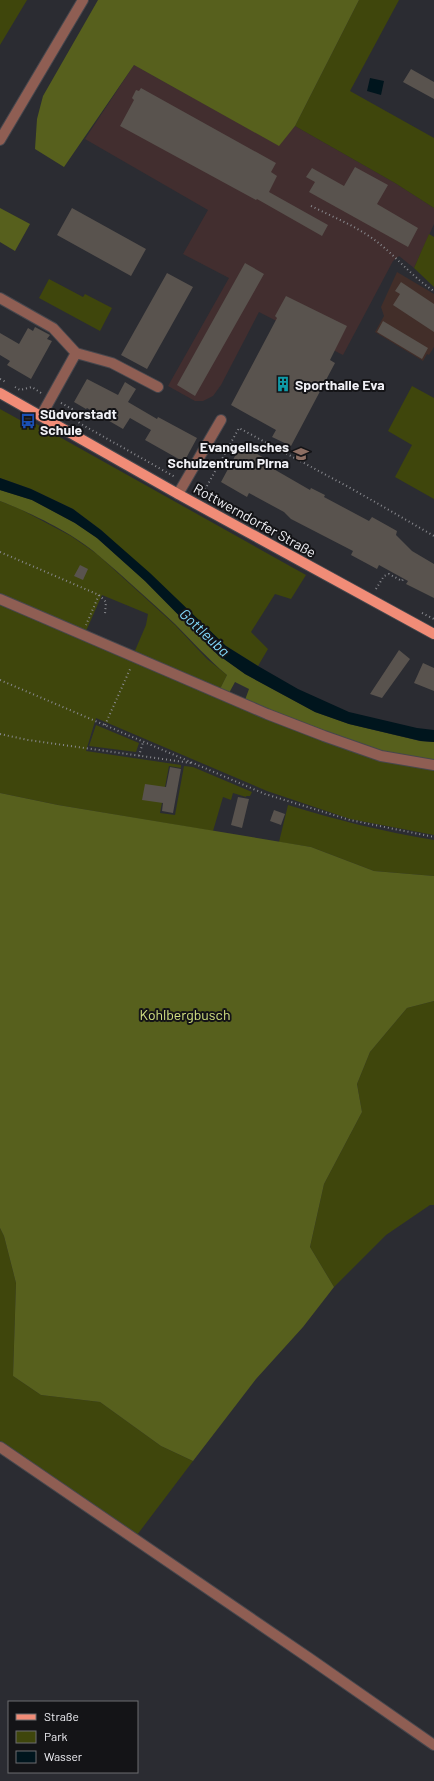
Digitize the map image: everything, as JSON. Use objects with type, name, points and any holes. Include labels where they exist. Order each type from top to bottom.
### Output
[{"type":"main road","name":"Rottwerndorfer Straße","points":[[0,393],[178,494],[434,634]]},
{"type":"lane","points":[[0,140],[83,0]]},
{"type":"lane","points":[[0,298],[53,328],[76,354],[112,363],[158,387]]},
{"type":"lane","points":[[41,416],[76,354]]},
{"type":"lane","points":[[178,494],[221,420]]},
{"type":"lane","points":[[0,599],[267,714],[324,736],[380,756],[434,765]]},
{"type":"lane","points":[[0,1447],[434,1745]]},
{"type":"path","points":[[311,206],[358,228],[390,252],[423,284],[434,291]]},
{"type":"path","points":[[0,379],[7,383]]},
{"type":"path","points":[[13,386],[20,390],[32,387],[72,409],[72,415],[75,420],[81,424],[258,524]]},
{"type":"path","points":[[203,493],[239,428],[354,490],[434,536]]},
{"type":"path","points":[[0,552],[99,595],[106,602],[105,614]]},
{"type":"path","points":[[369,585],[376,589],[384,576],[389,574],[402,581],[403,578]]},
{"type":"path","points":[[82,634],[99,595]]},
{"type":"path","points":[[416,610],[434,619]]},
{"type":"path","points":[[105,726],[135,657]]},
{"type":"path","points":[[0,680],[265,794],[350,820],[434,837]]},
{"type":"path","points":[[0,734],[28,740],[194,764]]},
{"type":"path","points":[[139,756],[143,742]]},
{"type":"shaded area","points":[[134,65],[278,145],[295,126],[395,183],[434,208],[434,224],[414,268],[399,256],[393,261],[343,355],[259,312],[221,385],[213,396],[203,401],[195,401],[168,386],[229,278],[183,254],[208,210],[85,139]]},
{"type":"shaded area","points":[[397,272],[434,294],[434,347],[423,361],[375,332],[384,316],[381,307]]},
{"type":"green space","points":[[0,0],[27,0],[0,45]]},
{"type":"green space","points":[[98,0],[359,0],[295,126],[279,146],[134,65],[64,167],[35,149],[37,119],[43,96]]},
{"type":"green space","points":[[359,0],[399,0],[350,91],[434,138],[434,208],[395,183],[295,126]]},
{"type":"green space","points":[[0,208],[30,224],[15,251],[0,242]]},
{"type":"green space","points":[[429,234],[434,237],[434,287],[414,268]]},
{"type":"green space","points":[[49,279],[83,297],[85,294],[112,308],[100,331],[39,298]]},
{"type":"green space","points":[[412,386],[434,398],[434,499],[395,477],[412,445],[388,431]]},
{"type":"green space","points":[[0,409],[29,425],[31,421],[306,575],[291,599],[275,594],[251,632],[268,649],[258,666],[226,646],[101,530],[73,509],[31,489],[0,478]]},
{"type":"green space","points":[[0,490],[32,500],[75,523],[97,538],[145,581],[217,654],[245,674],[315,712],[349,724],[420,741],[434,742],[434,762],[382,753],[324,733],[245,700],[249,689],[235,682],[229,693],[220,689],[227,675],[137,589],[88,547],[64,531],[25,511],[0,501]]},
{"type":"green space","points":[[0,501],[20,509],[71,536],[97,554],[175,625],[207,659],[227,675],[220,689],[134,653],[146,625],[148,614],[102,595],[86,631],[0,595]]},
{"type":"green space","points":[[0,602],[130,658],[130,661],[434,769],[434,835],[350,819],[267,791],[96,718],[86,751],[181,765],[181,768],[169,766],[160,813],[175,815],[184,766],[193,767],[252,792],[250,796],[246,797],[233,793],[231,800],[223,797],[213,831],[58,805],[0,793]]},
{"type":"green space","points":[[96,725],[139,743],[136,752],[89,746]]},
{"type":"green space","name":"Kohlbergbusch","points":[[0,793],[58,805],[311,847],[374,871],[434,876],[434,1001],[407,1008],[370,1052],[357,1084],[362,1112],[324,1184],[310,1247],[334,1287],[303,1327],[256,1379],[193,1461],[161,1446],[100,1402],[41,1395],[13,1376],[16,1283],[4,1236],[0,1228]]},
{"type":"green space","points":[[288,805],[361,825],[434,840],[434,876],[374,871],[311,847],[279,842]]},
{"type":"green space","points":[[434,1001],[434,1205],[430,1205],[386,1235],[334,1287],[310,1247],[324,1184],[362,1112],[357,1084],[370,1052],[407,1008]]},
{"type":"green space","points":[[0,1228],[4,1236],[16,1283],[13,1376],[41,1395],[100,1402],[161,1446],[193,1461],[137,1535],[0,1443]]},
{"type":"water","points":[[370,78],[384,81],[381,95],[367,91]]},
{"type":"water","name":"Gottleuba","points":[[0,478],[31,489],[73,509],[101,530],[150,573],[226,646],[258,666],[298,689],[349,712],[417,728],[434,730],[434,742],[421,741],[349,724],[315,712],[245,674],[217,654],[145,581],[97,538],[75,523],[32,500],[0,490]]},
{"type":"building","points":[[411,69],[434,82],[434,99],[403,82]]},
{"type":"building","points":[[141,88],[276,163],[271,172],[277,176],[269,192],[328,225],[322,236],[257,199],[256,200],[120,126],[134,100],[132,98],[136,90],[139,91]]},
{"type":"building","points":[[355,167],[388,185],[377,204],[418,228],[408,247],[309,192],[315,182],[306,177],[312,168],[344,186]]},
{"type":"building","points":[[72,208],[146,249],[131,276],[57,235]]},
{"type":"building","points":[[245,263],[264,274],[195,396],[177,385]]},
{"type":"building","points":[[167,273],[193,287],[147,369],[121,355]]},
{"type":"building","points":[[401,282],[434,304],[434,332],[393,305],[400,294],[395,291]]},
{"type":"building","name":"Sporthalle Eva","points":[[286,296],[347,326],[330,360],[335,363],[291,446],[272,437],[276,430],[231,405],[277,318],[275,316]]},
{"type":"building","points":[[383,321],[428,348],[422,359],[377,332]]},
{"type":"building","points":[[35,327],[50,335],[47,339],[52,341],[31,379],[7,365],[10,361],[0,355],[0,333],[19,344],[28,328],[33,331]]},
{"type":"building","points":[[87,379],[118,395],[125,382],[136,389],[128,402],[157,419],[158,417],[197,438],[184,462],[145,440],[151,430],[130,418],[123,429],[74,402]]},
{"type":"building","points":[[241,445],[268,460],[265,464],[310,490],[311,488],[325,495],[324,497],[369,521],[372,517],[397,531],[396,535],[412,551],[434,564],[434,598],[406,584],[408,581],[379,565],[377,569],[351,555],[353,551],[291,519],[284,512],[249,493],[247,497],[221,482]]},
{"type":"building","points":[[80,565],[88,569],[83,580],[74,576]]},
{"type":"building","points":[[399,650],[410,659],[382,698],[370,694]]},
{"type":"building","points":[[423,663],[434,668],[434,691],[414,683]]},
{"type":"building","points":[[170,767],[181,769],[173,813],[162,811],[163,803],[142,800],[145,784],[166,787]]},
{"type":"building","points":[[238,797],[249,799],[242,828],[231,825]]},
{"type":"building","points":[[274,810],[285,814],[281,825],[270,821]]},
{"type":"place","name":"Sporthalle Eva","points":[[283,384]]},
{"type":"place","name":"Südvorstadt Schule","points":[[28,421]]},
{"type":"place","name":"Evangelisches Schulzentrum Pirna","points":[[301,454]]}]
